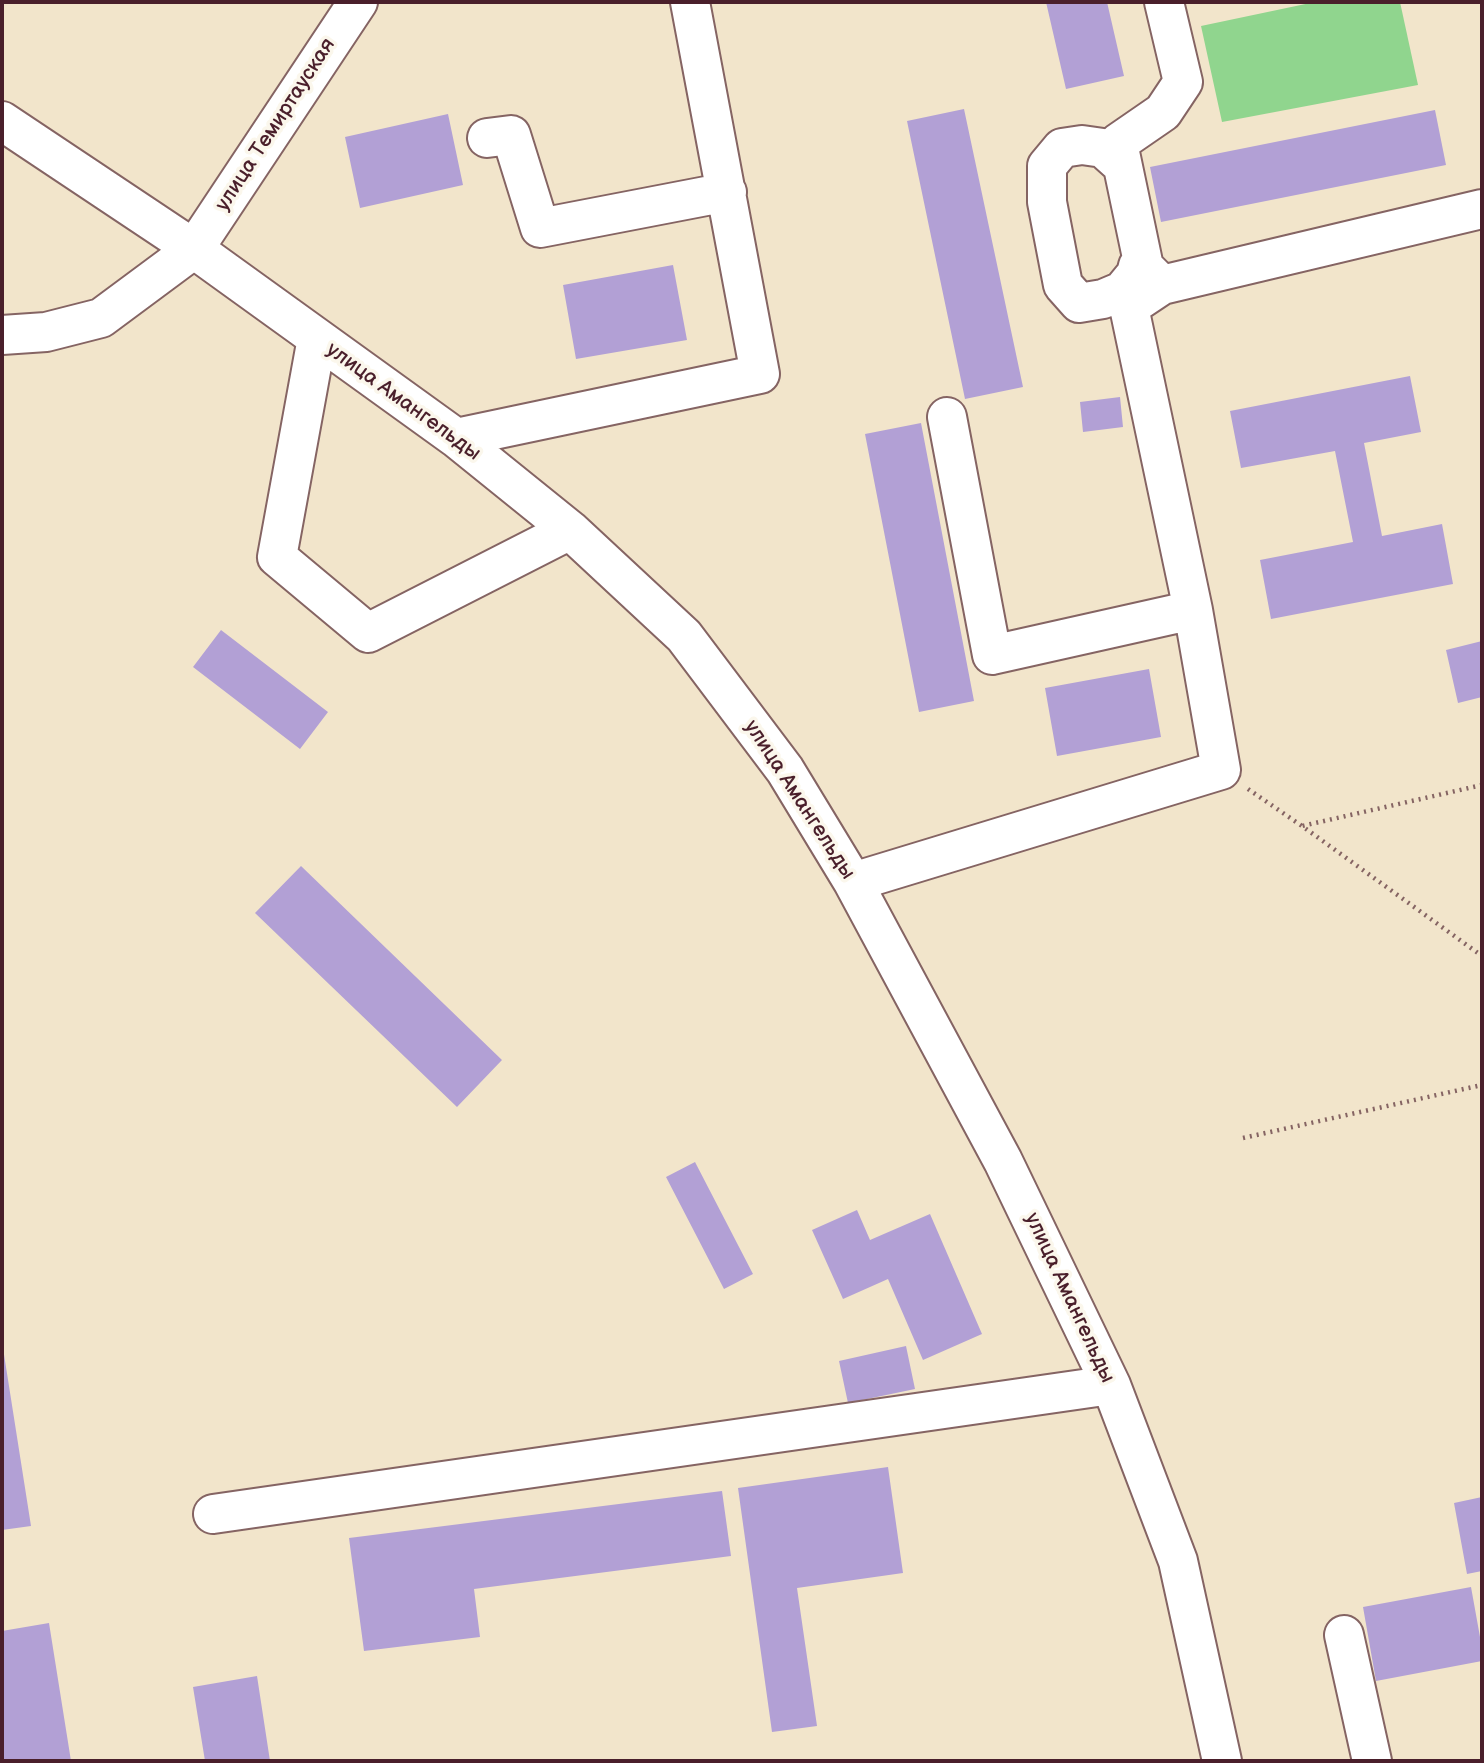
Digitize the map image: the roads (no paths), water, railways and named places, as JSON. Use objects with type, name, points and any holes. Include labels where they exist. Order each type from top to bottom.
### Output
[{"type":"street","name":"улица Темиртауская","points":[[2,335],[46,332],[101,318],[194,249],[358,2]]},
{"type":"street","points":[[456,438],[760,374],[690,2]]},
{"type":"street","points":[[1162,285],[1144,267],[1118,144],[1163,112],[1183,82],[1164,2]]},
{"type":"street","name":"улица Амангельды","points":[[2,121],[194,249],[456,438],[570,530],[684,636],[785,770],[853,882],[1003,1161],[1111,1385],[1178,1561],[1222,1761]]},
{"type":"street","points":[[487,138],[511,135],[540,228],[727,192]]},
{"type":"street","points":[[1122,166],[1103,148],[1082,145],[1062,148],[1047,166],[1047,202],[1063,285],[1079,303],[1103,299],[1122,291],[1136,274],[1141,253]]},
{"type":"street","points":[[853,882],[1221,769],[1193,610],[1129,307],[1162,285],[1482,209]]},
{"type":"street","points":[[317,338],[277,557],[368,633],[570,530]]},
{"type":"street","points":[[947,417],[992,655],[1193,610]]},
{"type":"street","points":[[213,1514],[1111,1385]]},
{"type":"street","points":[[1344,1635],[1372,1761]]}]
